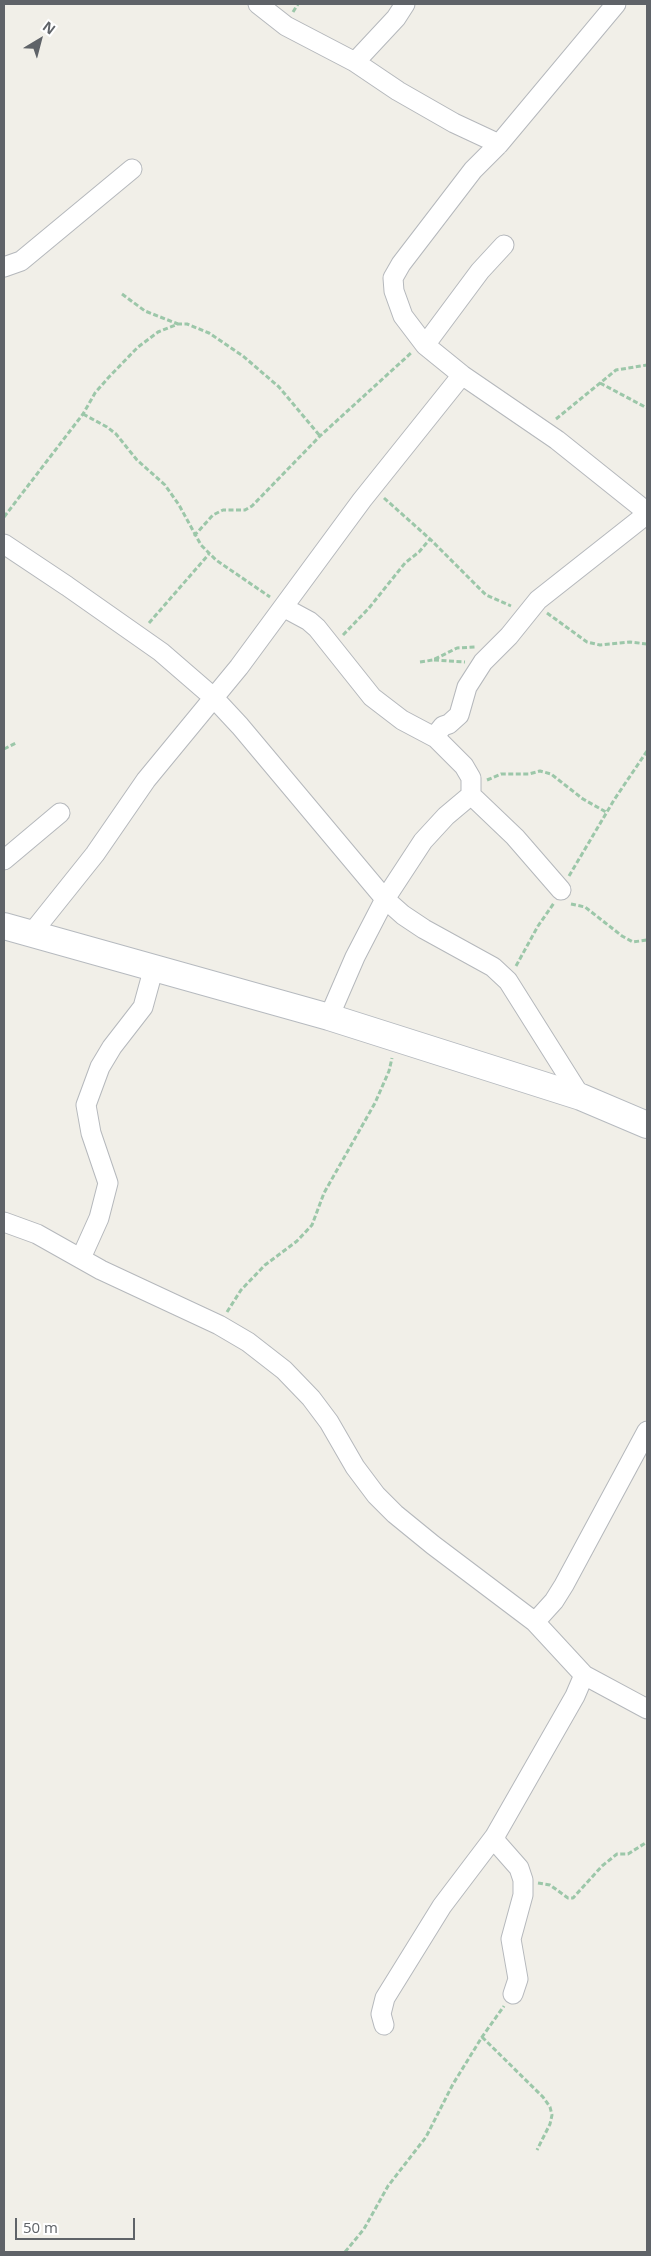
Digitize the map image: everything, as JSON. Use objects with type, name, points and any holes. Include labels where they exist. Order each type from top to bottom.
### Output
[{"type":"street","points":[[258,4],[286,26],[355,62],[398,91],[454,123],[498,144]]},
{"type":"street","points":[[355,62],[396,18],[406,4]]},
{"type":"street","points":[[434,737],[443,726],[449,724],[459,715],[467,688],[481,666],[509,636],[532,606],[647,513],[589,464],[462,375],[424,344],[403,316],[396,300],[393,278],[473,170],[498,144],[616,4]]},
{"type":"street","points":[[4,267],[21,260],[132,169]]},
{"type":"street","points":[[424,344],[480,271],[504,245]]},
{"type":"street","points":[[31,934],[95,854],[146,780],[258,643],[283,606],[372,488],[462,375]]},
{"type":"street","points":[[4,544],[139,637],[190,675],[213,697],[240,726],[385,899],[424,929],[493,967],[508,981],[581,1097]]},
{"type":"street","points":[[283,606],[309,621],[372,697],[402,720],[434,737],[464,766],[471,778],[471,791],[515,837],[561,901]]},
{"type":"street","points":[[329,1017],[355,957],[385,899],[428,835],[471,791]]},
{"type":"street","points":[[4,860],[60,813]]},
{"type":"street","points":[[4,926],[329,1017],[581,1097],[647,1125]]},
{"type":"street","points":[[81,1258],[98,1218],[108,1183],[91,1133],[86,1105],[100,1067],[112,1047],[143,1007],[154,967]]},
{"type":"street","points":[[4,1222],[37,1234],[81,1258],[219,1325],[248,1342],[284,1370],[311,1398],[329,1422],[355,1467],[376,1495],[395,1514],[535,1622],[584,1675],[647,1709]]},
{"type":"street","points":[[535,1622],[554,1601],[564,1585],[647,1431]]},
{"type":"street","points":[[384,2025],[381,2014],[385,1998],[442,1906],[495,1836],[576,1696],[584,1675]]},
{"type":"street","points":[[495,1836],[497,1843],[519,1868],[523,1885],[523,1895],[511,1939],[518,1979],[513,1994]]},
{"type":"path","points":[[122,294],[151,314],[178,324],[187,324],[209,333],[244,356],[279,387],[320,436]]},
{"type":"path","points":[[4,517],[83,414],[102,385],[138,347],[158,332],[178,324]]},
{"type":"path","points":[[194,536],[213,515],[224,510],[245,510],[252,506],[320,436],[424,344]]},
{"type":"path","points":[[541,429],[616,370],[647,365]]},
{"type":"path","points":[[600,384],[647,408]]},
{"type":"path","points":[[83,414],[108,427],[137,460],[165,485],[179,505],[194,536],[209,554],[256,589],[283,606]]},
{"type":"path","points":[[372,488],[430,539],[486,595],[501,603],[532,606],[587,642],[600,645],[630,642],[647,644]]},
{"type":"path","points":[[331,646],[369,608],[406,563],[430,539]]},
{"type":"path","points":[[139,637],[152,618],[209,554]]},
{"type":"path","points":[[434,660],[457,648],[471,646],[494,651]]},
{"type":"path","points":[[420,662],[434,660],[462,661],[481,666]]},
{"type":"path","points":[[4,749],[16,743]]},
{"type":"path","points":[[508,981],[538,926],[549,910],[561,901],[606,812],[647,751]]},
{"type":"path","points":[[471,791],[501,774],[529,774],[540,771],[551,774],[582,799],[606,812]]},
{"type":"path","points":[[549,910],[561,901],[576,904],[585,907],[633,942],[647,940]]},
{"type":"path","points":[[219,1325],[241,1290],[265,1265],[296,1241],[312,1225],[324,1193],[374,1103],[389,1071],[397,1039]]},
{"type":"path","points":[[523,1885],[544,1883],[557,1889],[568,1898],[573,1898],[602,1866],[613,1857],[617,1854],[628,1854],[647,1842]]},
{"type":"path","points":[[345,2252],[364,2229],[388,2186],[426,2137],[453,2084],[482,2037],[513,1994]]},
{"type":"path","points":[[482,2037],[543,2097],[550,2107],[552,2115],[550,2124],[537,2150]]}]
